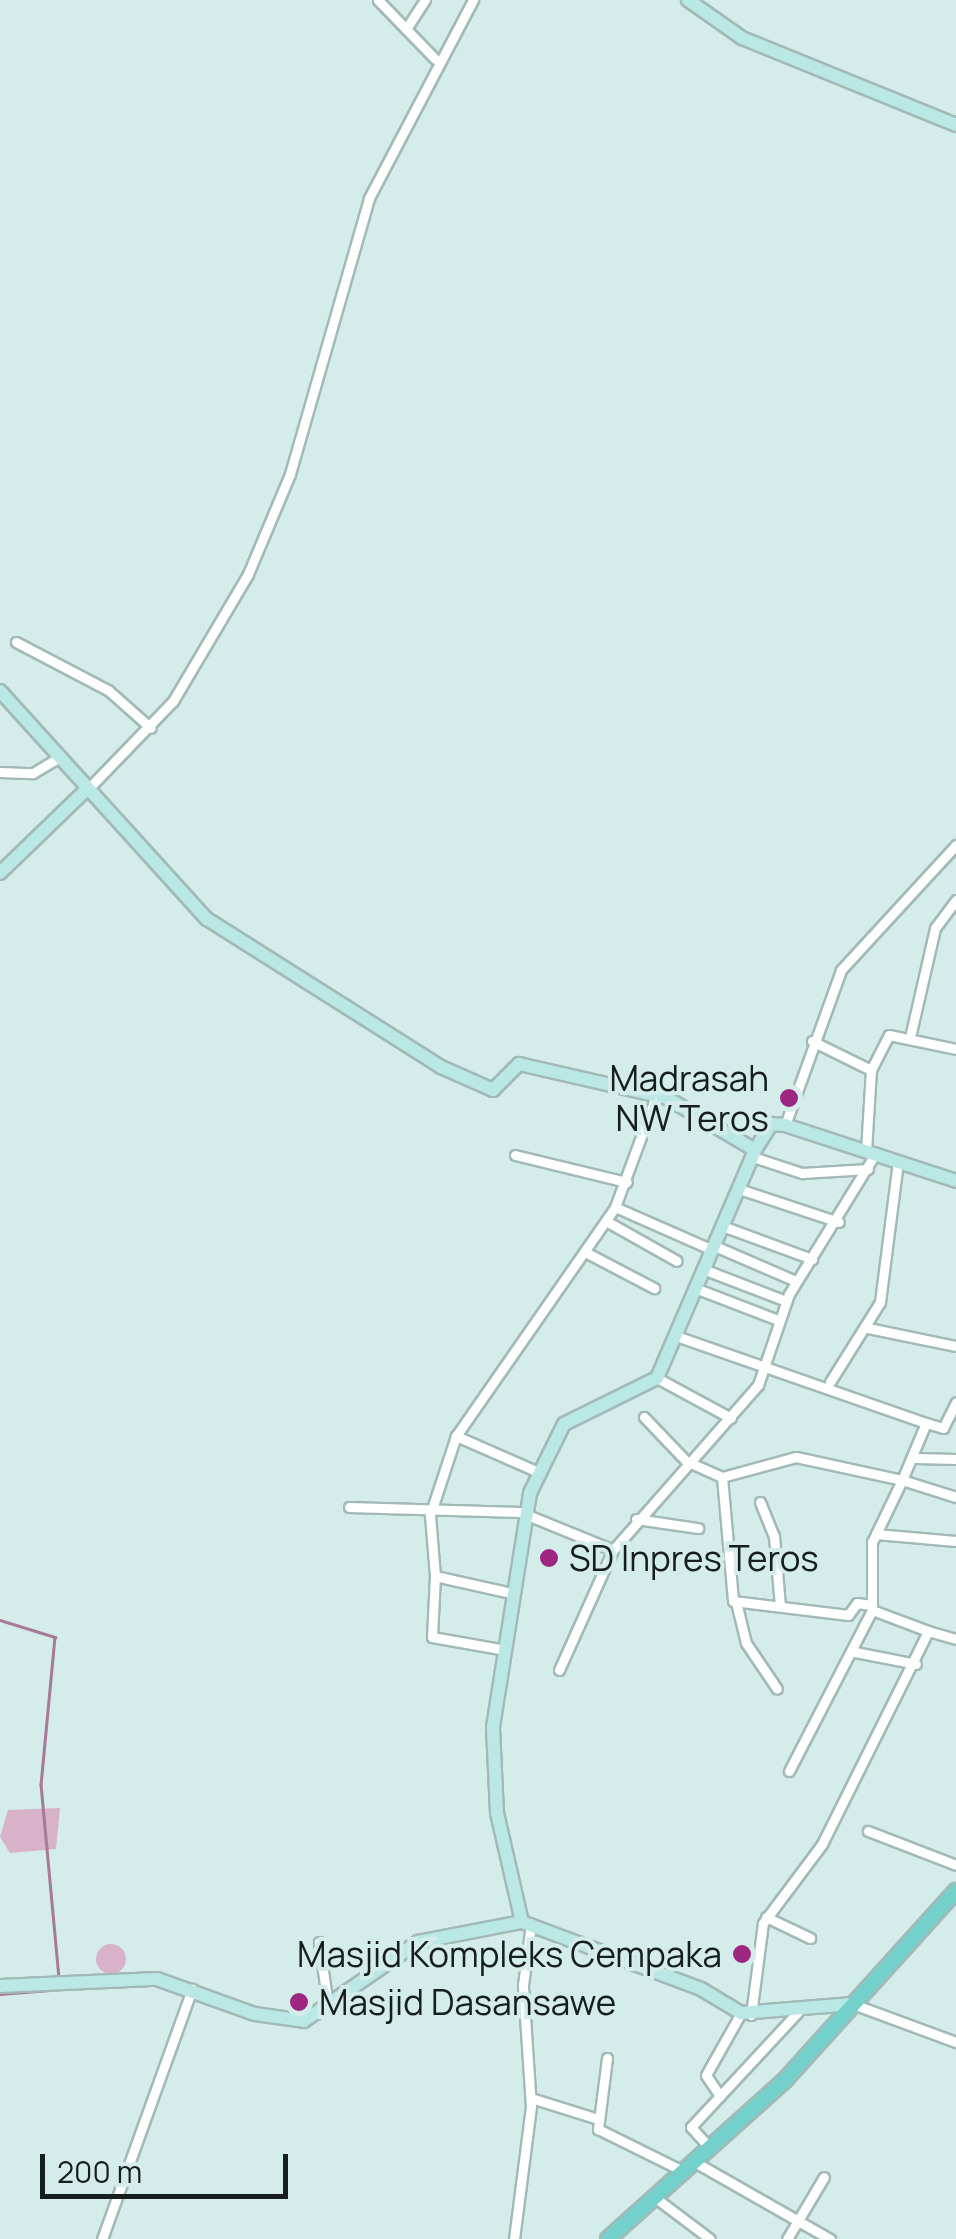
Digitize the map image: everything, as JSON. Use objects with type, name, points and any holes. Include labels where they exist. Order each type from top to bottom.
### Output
[{"type":"main road","points":[[608,2239],[709,2147],[853,2004],[956,1891]]},
{"type":"street","points":[[406,29],[424,0]]},
{"type":"street","points":[[0,872],[152,728],[224,620],[265,538],[327,352],[345,261],[435,58],[473,0]]},
{"type":"street","points":[[688,0],[742,38],[956,125]]},
{"type":"street","points":[[385,3],[435,58]]},
{"type":"street","points":[[16,642],[108,690],[152,728]]},
{"type":"street","points":[[0,691],[84,792],[218,928],[441,1068],[493,1090],[515,1064],[656,1096],[754,1154],[802,1173],[868,1169]]},
{"type":"street","points":[[0,772],[33,773],[56,759]]},
{"type":"street","points":[[785,1125],[812,1041],[841,970],[956,845]]},
{"type":"street","points":[[910,1033],[936,928],[956,900]]},
{"type":"street","points":[[559,1670],[613,1550],[686,1461],[731,1418],[767,1369],[778,1320],[796,1281],[839,1222],[868,1169],[871,1070],[881,1039],[910,1033],[956,1049]]},
{"type":"street","points":[[812,1041],[871,1070]]},
{"type":"street","points":[[500,1649],[432,1636],[430,1515],[456,1436],[587,1253],[615,1207],[656,1096]]},
{"type":"street","points":[[514,2239],[531,2098],[524,1980],[526,1923],[493,1783],[500,1649],[525,1513],[538,1472],[564,1424],[657,1378],[679,1337],[754,1154],[771,1124],[785,1125],[956,1181]]},
{"type":"street","points":[[515,1155],[627,1182]]},
{"type":"street","points":[[830,1382],[868,1328],[886,1271],[898,1162]]},
{"type":"street","points":[[739,1189],[839,1222]]},
{"type":"street","points":[[615,1207],[796,1281]]},
{"type":"street","points":[[606,1221],[676,1261]]},
{"type":"street","points":[[725,1227],[812,1259]]},
{"type":"street","points":[[587,1253],[654,1288]]},
{"type":"street","points":[[708,1271],[786,1301]]},
{"type":"street","points":[[700,1290],[778,1320]]},
{"type":"street","points":[[868,1328],[956,1346]]},
{"type":"street","points":[[679,1337],[767,1369],[830,1382],[943,1428],[956,1402]]},
{"type":"street","points":[[657,1378],[731,1418]]},
{"type":"street","points":[[644,1417],[686,1461],[722,1476],[796,1457],[902,1480],[956,1497]]},
{"type":"street","points":[[789,1771],[854,1652],[872,1607],[865,1571],[876,1534],[915,1458],[926,1423]]},
{"type":"street","points":[[456,1436],[538,1472]]},
{"type":"street","points":[[915,1458],[956,1459]]},
{"type":"street","points":[[722,1476],[725,1573],[746,1643],[777,1689]]},
{"type":"street","points":[[760,1502],[774,1536],[780,1606]]},
{"type":"street","points":[[349,1507],[430,1515],[525,1513],[613,1550]]},
{"type":"street","points":[[636,1519],[698,1528]]},
{"type":"street","points":[[876,1534],[956,1541]]},
{"type":"street","points":[[434,1576],[511,1593]]},
{"type":"street","points":[[736,1602],[848,1615],[857,1602],[956,1639]]},
{"type":"street","points":[[720,2096],[706,2075],[746,2014],[766,1916],[822,1844],[916,1664],[928,1631]]},
{"type":"street","points":[[854,1652],[916,1664]]},
{"type":"street","points":[[868,1831],[956,1865]]},
{"type":"street","points":[[766,1916],[810,1938]]},
{"type":"street","points":[[0,1986],[194,1986],[272,2018],[304,2020],[328,2008],[418,1942],[526,1923],[746,2014],[853,2004],[956,2042]]},
{"type":"street","points":[[319,1942],[328,2008]]},
{"type":"street","points":[[102,2239],[194,1986]]},
{"type":"street","points":[[709,2147],[690,2126],[798,2012]]},
{"type":"street","points":[[607,2058],[595,2118],[601,2133],[687,2166],[830,2239]]},
{"type":"street","points":[[531,2098],[595,2118]]},
{"type":"street","points":[[786,2239],[824,2176]]},
{"type":"street","points":[[654,2196],[710,2239]]},
{"type":"shaded area","points":[[60,1808],[56,1849],[10,1853],[0,1837],[8,1810]]},
{"type":"shaded area","points":[[111,1944],[122,1948],[126,1959],[122,1970],[111,1974],[100,1970],[96,1959],[100,1948]]},
{"type":"waterway","points":[[0,1620],[55,1637],[41,1784],[59,1979]]},
{"type":"waterway","points":[[0,1994],[50,1990]]},
{"type":"place","name":"Madrasah NW Teros","points":[[789,1098]]},
{"type":"place","name":"SD Inpres Teros","points":[[549,1558]]},
{"type":"place","name":"Masjid Kompleks Cempaka","points":[[742,1954]]},
{"type":"place","name":"Masjid Dasansawe","points":[[299,2002]]}]
